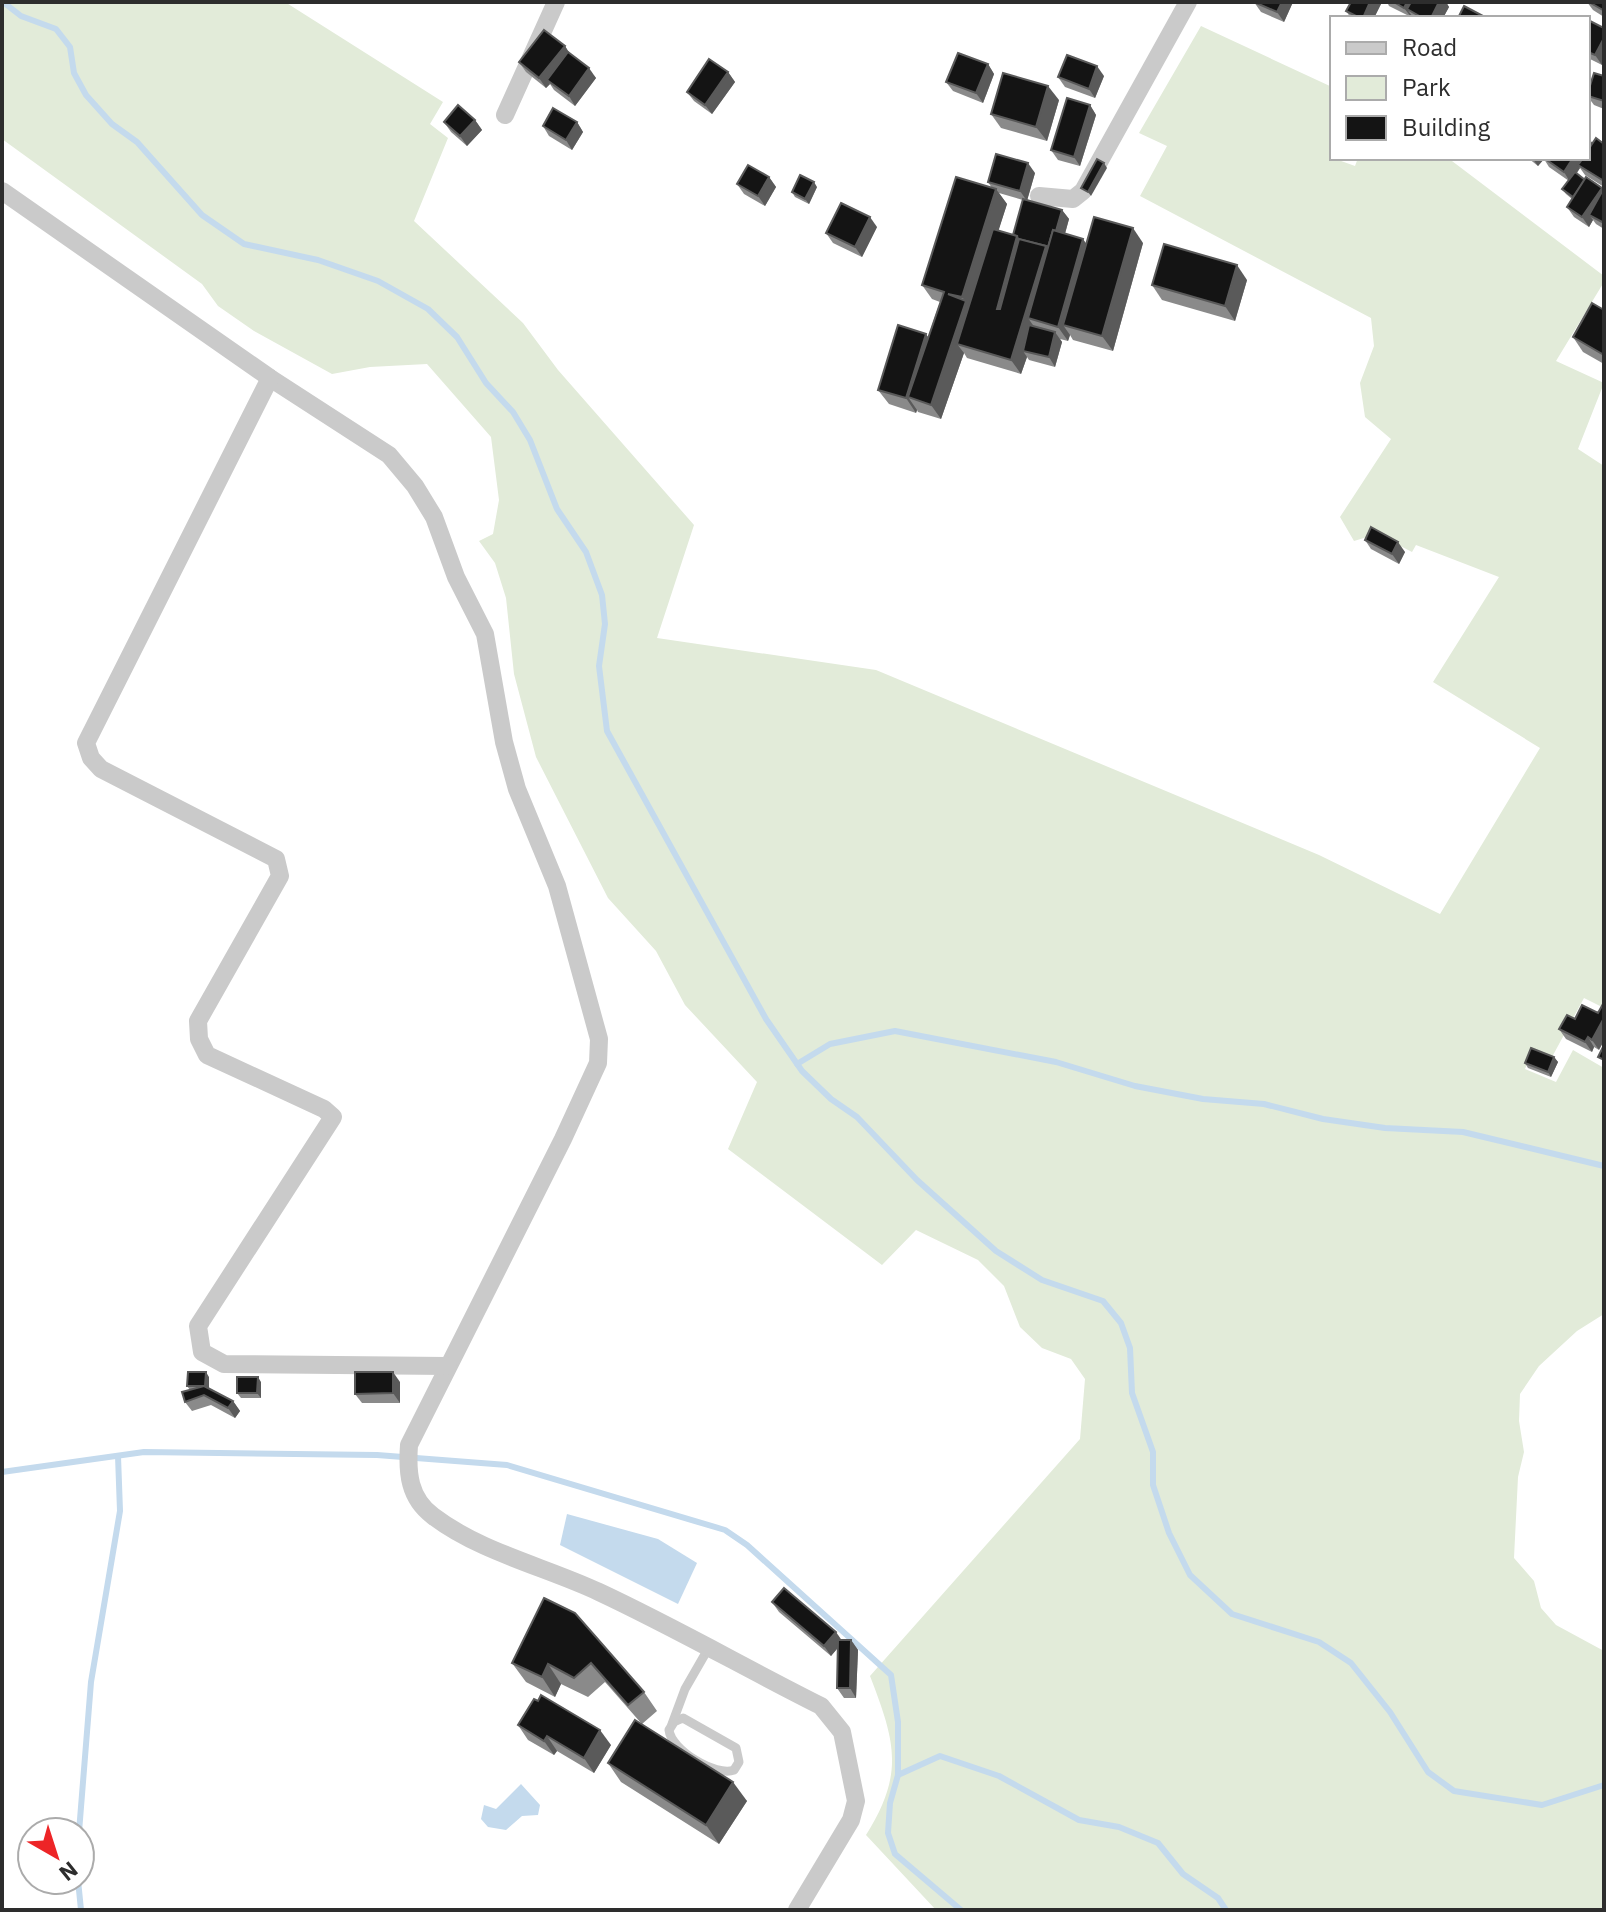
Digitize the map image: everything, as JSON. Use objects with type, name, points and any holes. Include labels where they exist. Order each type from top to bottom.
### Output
[{"type":"street","points":[[505,115],[556,2]]},
{"type":"street","points":[[1039,196],[1073,199],[1083,191],[1188,2]]},
{"type":"street","points":[[2,191],[270,378],[389,455],[415,486],[434,517],[456,577],[485,634],[504,742],[517,789],[557,886],[599,1039],[598,1063],[586,1089],[409,1445],[407,1473],[414,1494],[432,1515],[474,1539],[600,1592],[821,1706],[842,1732],[856,1801],[851,1820],[797,1910]]},
{"type":"street","points":[[270,378],[86,743],[91,758],[101,769],[276,859],[280,876],[198,1021],[199,1039],[207,1055],[324,1109],[333,1117],[198,1326],[202,1352],[212,1361],[224,1364],[448,1366]]},
{"type":"lane","points":[[671,1725],[683,1718],[692,1721],[736,1748],[739,1762],[734,1770],[719,1772],[674,1744],[669,1735],[671,1725],[682,1705],[685,1689],[708,1649]]},
{"type":"lane","points":[[682,1705],[692,1721]]},
{"type":"green space","points":[[2,2],[285,2],[443,102],[430,124],[448,138],[414,221],[523,323],[558,370],[694,525],[657,638],[876,670],[1319,855],[1440,914],[1540,748],[1433,682],[1499,577],[1416,545],[1412,552],[1377,534],[1354,541],[1340,517],[1391,439],[1365,417],[1360,383],[1374,346],[1371,318],[1140,196],[1167,146],[1139,133],[1201,26],[1330,86],[1330,160],[1355,166],[1357,160],[1451,160],[1604,276],[1604,282],[1556,361],[1604,383],[1578,449],[1604,466],[1604,1008],[1584,998],[1552,1057],[1533,1050],[1525,1069],[1556,1082],[1573,1050],[1604,1068],[1604,1314],[1577,1331],[1539,1366],[1520,1394],[1519,1421],[1524,1452],[1518,1477],[1514,1558],[1534,1581],[1541,1608],[1556,1625],[1604,1651],[1604,1910],[936,1910],[866,1835],[887,1793],[892,1757],[885,1720],[870,1676],[1080,1439],[1085,1379],[1071,1359],[1042,1348],[1020,1327],[1004,1286],[978,1260],[916,1230],[882,1265],[728,1149],[757,1082],[685,1005],[656,951],[608,898],[536,757],[514,674],[506,598],[495,563],[479,541],[493,534],[499,500],[491,437],[427,364],[370,367],[332,374],[254,331],[218,306],[202,284],[2,139]]},
{"type":"water","points":[[567,1514],[658,1539],[697,1563],[678,1604],[560,1545]]},
{"type":"water","points":[[521,1784],[540,1805],[538,1815],[522,1816],[506,1830],[488,1827],[481,1819],[484,1805],[496,1809]]},
{"type":"building","points":[[1254,2],[1282,2],[1277,12]]},
{"type":"building","points":[[1351,2],[1370,2],[1364,16],[1346,11]]},
{"type":"building","points":[[1411,2],[1439,2],[1432,16],[1419,16],[1407,9]]},
{"type":"building","points":[[1589,2],[1604,2],[1604,9],[1603,10]]},
{"type":"building","points":[[1464,6],[1483,16],[1459,16]]},
{"type":"building","points":[[1590,21],[1604,28],[1604,38],[1595,55],[1590,53]]},
{"type":"building","points":[[544,30],[565,46],[539,78],[519,62]]},
{"type":"building","points":[[568,52],[589,68],[569,96],[547,80]]},
{"type":"building","points":[[958,53],[988,64],[976,93],[946,82]]},
{"type":"building","points":[[1067,55],[1097,66],[1089,89],[1058,77]]},
{"type":"building","points":[[709,59],[728,72],[705,105],[687,92]]},
{"type":"building","points":[[1003,73],[1048,86],[1036,127],[991,114]]},
{"type":"building","points":[[1594,73],[1604,76],[1604,101],[1590,97]]},
{"type":"building","points":[[1067,98],[1090,105],[1074,157],[1051,150]]},
{"type":"building","points":[[458,105],[475,120],[460,136],[444,122]]},
{"type":"building","points":[[553,108],[577,122],[566,140],[543,126]]},
{"type":"building","points":[[1596,138],[1604,144],[1604,181],[1578,165],[1582,160],[1590,160],[1590,147]]},
{"type":"building","points":[[996,154],[1028,163],[1020,191],[988,182]]},
{"type":"building","points":[[1097,159],[1104,163],[1088,192],[1081,188]]},
{"type":"building","points":[[1547,160],[1572,160],[1564,172]]},
{"type":"building","points":[[748,165],[769,177],[758,196],[737,184]]},
{"type":"building","points":[[1575,172],[1585,180],[1573,197],[1562,189]]},
{"type":"building","points":[[800,175],[814,182],[805,199],[792,192]]},
{"type":"building","points":[[956,177],[996,189],[962,297],[948,294],[966,301],[931,405],[908,397],[944,292],[922,285]]},
{"type":"building","points":[[1586,177],[1602,188],[1582,217],[1567,207]]},
{"type":"building","points":[[1604,188],[1604,223],[1589,215]]},
{"type":"building","points":[[1023,199],[1062,210],[1048,247],[1013,235]]},
{"type":"building","points":[[841,203],[870,217],[855,247],[826,233]]},
{"type":"building","points":[[1094,217],[1133,228],[1102,336],[1063,325]]},
{"type":"building","points":[[993,229],[1017,236],[997,309],[1000,309],[1019,239],[1046,246],[1011,360],[957,344]]},
{"type":"building","points":[[1053,230],[1083,239],[1058,327],[1028,318]]},
{"type":"building","points":[[1164,244],[1237,265],[1225,306],[1152,285]]},
{"type":"building","points":[[1592,303],[1604,310],[1604,355],[1573,337]]},
{"type":"building","points":[[898,325],[926,334],[906,398],[878,390]]},
{"type":"building","points":[[1029,325],[1055,332],[1049,357],[1023,351]]},
{"type":"building","points":[[1371,527],[1398,542],[1392,554],[1365,540]]},
{"type":"building","points":[[1603,1004],[1604,1018],[1592,1040],[1588,1037],[1585,1042],[1559,1029],[1567,1015],[1575,1019],[1582,1005],[1598,1013]]},
{"type":"building","points":[[1604,1045],[1604,1060],[1598,1057]]},
{"type":"building","points":[[1531,1048],[1554,1057],[1548,1072],[1525,1063]]},
{"type":"building","points":[[188,1372],[206,1372],[205,1386],[187,1386]]},
{"type":"building","points":[[355,1372],[393,1372],[393,1393],[355,1394]]},
{"type":"building","points":[[237,1377],[258,1377],[257,1393],[237,1393]]},
{"type":"building","points":[[204,1386],[233,1401],[228,1408],[204,1395],[185,1402],[182,1392]]},
{"type":"building","points":[[784,1588],[836,1632],[824,1646],[772,1602]]},
{"type":"building","points":[[544,1598],[575,1613],[644,1692],[628,1705],[591,1663],[574,1678],[548,1664],[542,1677],[512,1663]]},
{"type":"building","points":[[838,1640],[851,1640],[850,1688],[837,1688]]},
{"type":"building","points":[[541,1695],[600,1730],[584,1758],[547,1736],[544,1741],[518,1725],[534,1699],[538,1701]]},
{"type":"building","points":[[635,1720],[733,1782],[706,1825],[608,1763]]},
{"type":"waterway","points":[[3,2],[21,16],[56,29],[70,47],[74,73],[86,95],[112,124],[137,142],[202,215],[244,244],[318,260],[378,281],[428,309],[457,337],[486,383],[513,412],[530,440],[557,509],[586,552],[602,595],[605,624],[599,666],[607,731],[766,1019],[802,1071],[831,1099],[857,1117],[917,1180],[996,1251],[1042,1280],[1103,1301],[1121,1323],[1130,1348],[1132,1393],[1153,1452],[1153,1485],[1169,1533],[1190,1575],[1232,1614],[1319,1642],[1351,1663],[1390,1712],[1428,1772],[1454,1791],[1542,1805],[1604,1785]]},
{"type":"waterway","points":[[797,1064],[830,1044],[895,1031],[1056,1062],[1135,1086],[1203,1099],[1264,1104],[1323,1119],[1385,1128],[1463,1132],[1604,1166]]},
{"type":"waterway","points":[[2,1472],[144,1452],[377,1455],[507,1465],[725,1530],[747,1545],[891,1675],[898,1722],[898,1775],[890,1803],[888,1833],[895,1854],[961,1910]]},
{"type":"waterway","points":[[80,1816],[91,1682],[120,1511],[118,1456]]},
{"type":"waterway","points":[[898,1775],[940,1756],[999,1776],[1079,1820],[1119,1827],[1158,1843],[1183,1874],[1218,1898],[1226,1910]]},
{"type":"waterway","points":[[80,1896],[81,1910]]}]
